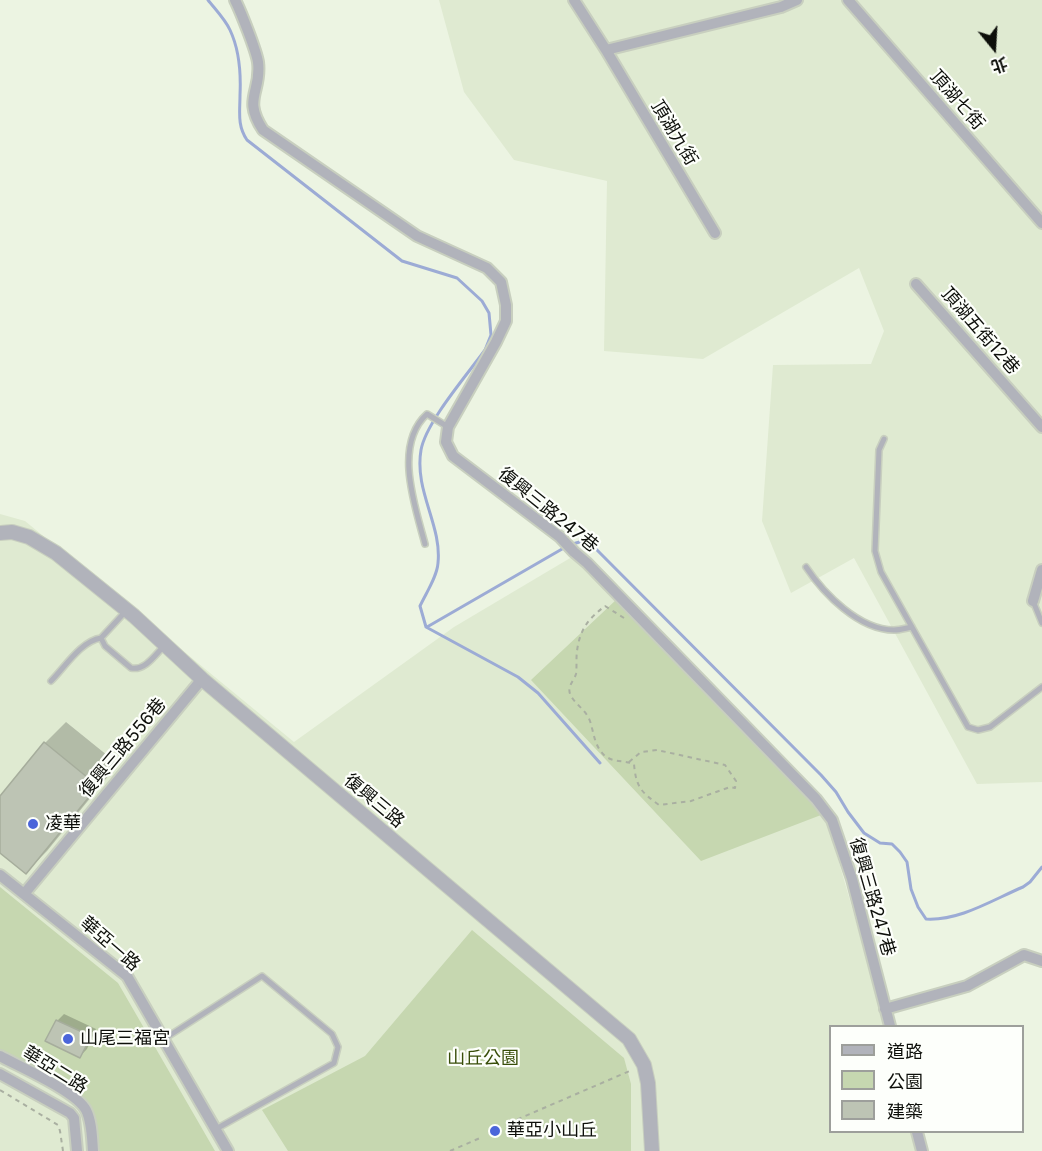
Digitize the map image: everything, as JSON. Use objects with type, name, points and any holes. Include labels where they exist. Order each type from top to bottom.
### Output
[{"type":"street","points":[[235,0],[258,63],[257,79],[251,102],[255,118],[263,130],[417,236],[488,268],[501,282],[506,305],[506,321],[496,342],[444,424]]},
{"type":"street","name":"頂湖九街","points":[[574,0],[715,233]]},
{"type":"street","points":[[606,50],[770,10],[797,0]]},
{"type":"street","name":"頂湖七街","points":[[848,0],[1042,223]]},
{"type":"street","name":"頂湖五街12巷","points":[[916,284],[1042,427]]},
{"type":"street","name":"復興三路247巷","points":[[444,424],[446,442],[453,456],[560,537],[588,563],[816,800],[832,820],[852,879],[890,1025]]},
{"type":"street","name":"復興三路","points":[[0,532],[12,532],[29,537],[56,553],[127,610],[202,679],[629,1040],[644,1065],[648,1083],[652,1151]]},
{"type":"street","points":[[1034,601],[1042,570]]},
{"type":"street","name":"復興三路556巷","points":[[24,894],[202,679]]},
{"type":"street","name":"華亞一路","points":[[0,875],[127,976],[228,1151]]},
{"type":"street","points":[[885,1009],[967,986],[1024,955],[1042,961]]},
{"type":"street","name":"華亞二路","points":[[0,1056],[71,1094],[83,1104],[91,1125],[93,1151]]},
{"type":"street","name":"華亞二路","points":[[0,1074],[70,1113],[74,1118],[77,1151]]},
{"type":"street","points":[[918,1133],[922,1151]]},
{"type":"lane","points":[[425,544],[408,472],[410,448],[418,422],[427,414],[444,424]]},
{"type":"lane","points":[[884,439],[879,450],[874,550],[881,572],[968,727],[978,730],[990,727],[1042,687]]},
{"type":"lane","points":[[806,567],[820,588],[860,621],[893,630],[912,627]]},
{"type":"lane","points":[[1034,601],[1042,623]]},
{"type":"lane","points":[[51,681],[84,647],[91,641],[101,638],[127,610]]},
{"type":"lane","points":[[101,638],[105,646],[126,664],[136,669],[143,667],[165,645]]},
{"type":"lane","points":[[163,1040],[262,975],[332,1034],[338,1047],[334,1063],[215,1129]]},
{"type":"path","points":[[627,620],[605,606],[591,616],[584,625],[577,650],[576,674],[569,688],[571,696],[585,709],[591,722],[591,731],[596,744],[604,755],[616,762],[634,764],[635,779],[641,791],[659,805],[691,801],[730,787],[735,788],[736,781],[725,765],[657,750],[640,752],[629,762]]},
{"type":"path","points":[[509,1123],[634,1068]]},
{"type":"path","points":[[0,1090],[58,1125],[63,1151]]},
{"type":"path","points":[[450,1151],[480,1138]]},
{"type":"shaded area","points":[[439,0],[1042,0],[1042,782],[977,784],[854,558],[791,593],[762,521],[773,365],[871,364],[884,331],[859,268],[703,359],[604,351],[607,181],[514,160],[464,92]]},
{"type":"shaded area","points":[[0,514],[25,521],[294,742],[454,627],[582,551],[822,803],[886,1025],[829,1025],[829,1133],[916,1133],[921,1151],[0,1151]]},
{"type":"green space","points":[[617,599],[810,797],[821,815],[701,861],[531,680]]},
{"type":"green space","points":[[0,887],[118,983],[215,1151],[97,1151],[96,1127],[89,1104],[74,1090],[0,1050]]},
{"type":"green space","name":"山丘公園","points":[[472,930],[624,1058],[631,1084],[631,1151],[288,1151],[262,1110],[365,1056]]},
{"type":"building","name":"凌華","points":[[44,742],[98,786],[26,874],[0,853],[0,796]]},
{"type":"building","name":"山尾三福宮","points":[[56,1020],[91,1036],[80,1058],[45,1041]]},
{"type":"waterway","points":[[208,0],[228,26],[236,45],[240,70],[240,124],[247,140],[402,261],[457,278],[482,301],[489,313],[491,335],[485,350],[439,413],[424,439],[421,450],[421,480],[436,535],[438,563],[436,574],[420,606],[426,627],[518,677],[538,693],[600,763]]},
{"type":"waterway","points":[[427,627],[569,545],[583,541],[592,545],[821,775],[836,792],[864,833],[880,843],[892,844],[900,852],[907,862],[911,889],[926,919],[951,917],[988,903],[1023,887],[1042,867]]},
{"type":"place","name":"凌華","points":[[33,824]]},
{"type":"place","name":"山尾三福宮","points":[[68,1039]]},
{"type":"place","name":"華亞小山丘","points":[[495,1131]]}]
